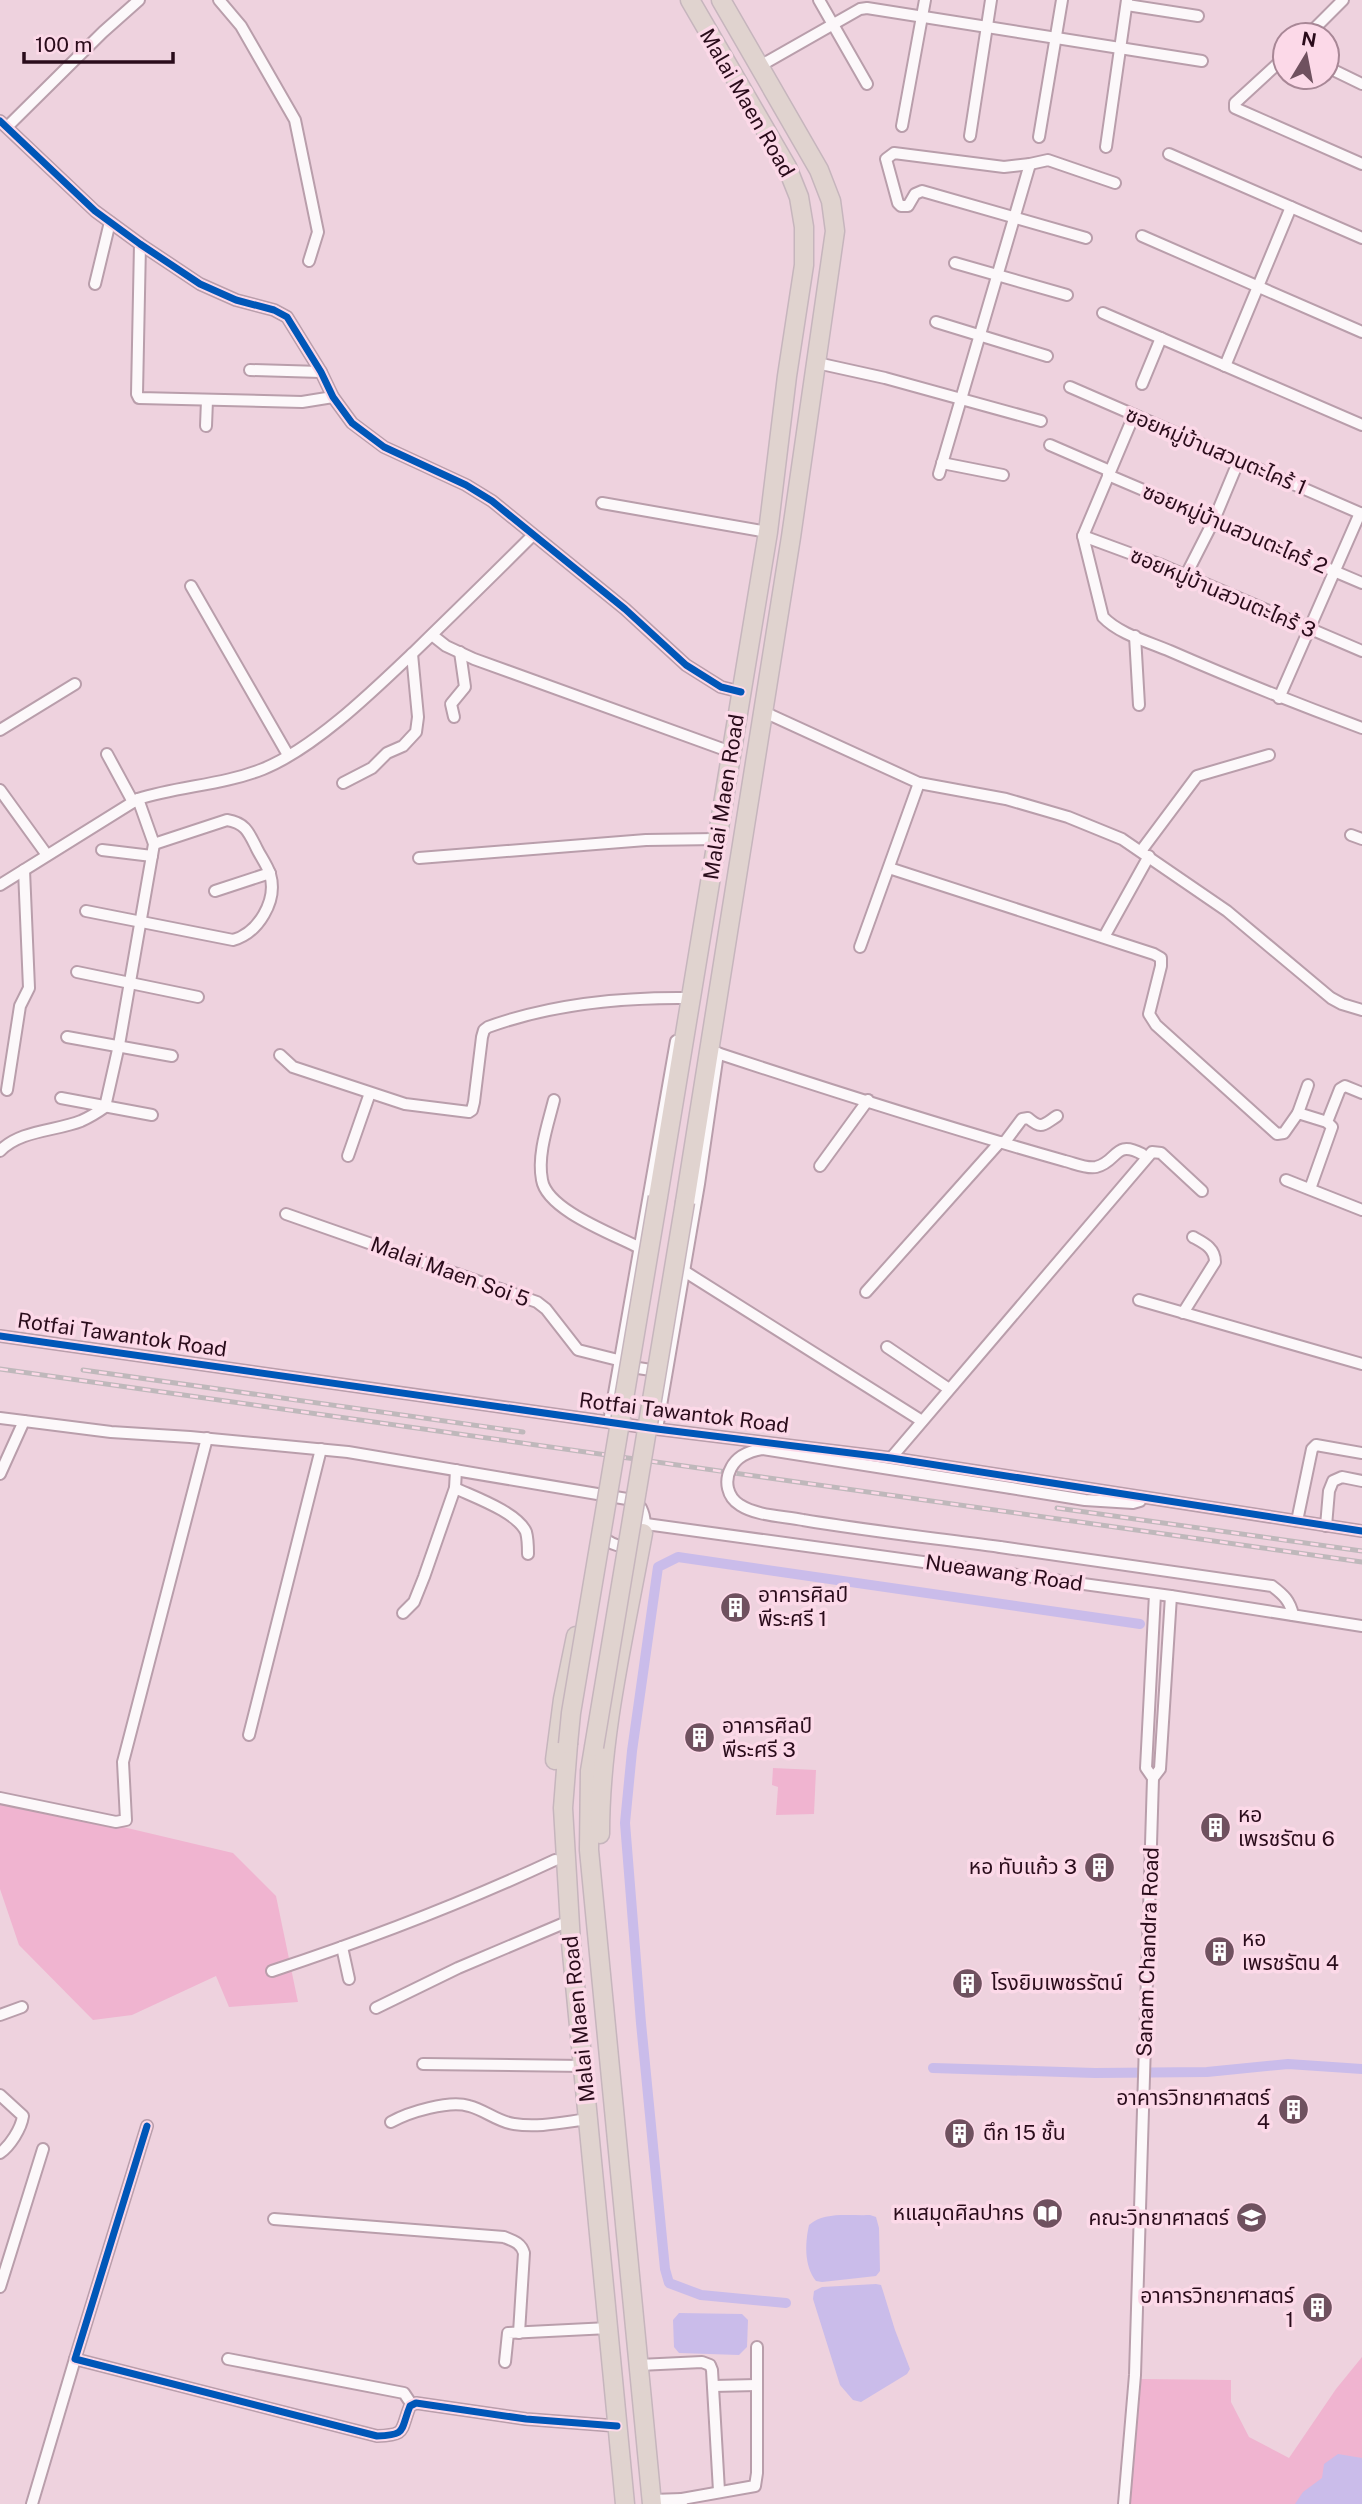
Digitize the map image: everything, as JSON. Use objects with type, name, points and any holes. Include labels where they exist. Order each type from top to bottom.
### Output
[{"type":"highway","name":"Malai Maen Road","points":[[625,2504],[565,1856],[564,1808],[568,1744],[768,532],[804,265],[804,227],[799,197],[787,167],[690,0]]},
{"type":"highway","name":"Malai Maen Road","points":[[652,2502],[589,1850],[590,1771],[685,1202],[713,1051],[835,231],[831,201],[819,170],[721,0]]},
{"type":"highway","points":[[584,2062],[571,2024],[552,1808],[563,1699],[603,1495]]},
{"type":"highway","points":[[599,1950],[603,1910],[600,1846],[603,1771],[612,1700],[644,1529]]},
{"type":"street","points":[[139,0],[4,123],[95,211],[140,244],[200,284],[236,300],[274,310],[287,317],[333,397],[352,423],[384,447],[477,491],[625,609],[686,665],[721,687],[741,692]]},
{"type":"street","points":[[219,0],[241,26],[295,120],[318,232],[309,261]]},
{"type":"street","points":[[819,0],[867,84]]},
{"type":"street","points":[[902,125],[925,0]]},
{"type":"street","points":[[970,136],[991,0]]},
{"type":"street","points":[[1039,137],[1062,0]]},
{"type":"street","points":[[1322,21],[1343,0]]},
{"type":"street","points":[[1106,146],[1127,2],[1198,16]]},
{"type":"street","points":[[760,66],[868,4],[922,16],[1202,61]]},
{"type":"street","points":[[1271,70],[1235,103],[1235,108],[1362,164]]},
{"type":"street","points":[[1341,74],[1362,85]]},
{"type":"street","points":[[1086,237],[922,191],[915,194],[908,206],[901,206],[886,159],[894,153],[1004,167],[1048,160],[1115,183]]},
{"type":"street","points":[[1169,154],[1362,238]]},
{"type":"street","points":[[1003,475],[940,468],[1030,164]]},
{"type":"street","points":[[1225,366],[1291,207]]},
{"type":"street","points":[[95,284],[110,222]]},
{"type":"street","points":[[1142,236],[1362,332]]},
{"type":"street","points":[[140,244],[137,394],[142,399],[302,402],[333,397]]},
{"type":"street","points":[[955,263],[1067,295]]},
{"type":"street","points":[[1103,313],[1362,425]]},
{"type":"street","points":[[936,322],[1047,356]]},
{"type":"street","points":[[1142,384],[1161,338]]},
{"type":"street","points":[[817,363],[886,377],[1041,421]]},
{"type":"street","points":[[250,370],[321,372]]},
{"type":"street","name":"ซอยหมู่บ้านสวนตะไคร้ 1","points":[[1070,387],[1361,513]]},
{"type":"street","points":[[206,426],[207,400]]},
{"type":"street","points":[[1134,415],[1083,537],[1103,617],[1135,636],[1279,698],[1362,728]]},
{"type":"street","name":"ซอยหมู่บ้านสวนตะไคร้ 2","points":[[1050,444],[1214,520],[1362,583]]},
{"type":"street","points":[[1186,575],[1214,520],[1239,460]]},
{"type":"street","points":[[601,503],[768,532]]},
{"type":"street","points":[[1279,698],[1361,513]]},
{"type":"street","points":[[0,884],[136,800],[156,793],[247,774],[288,755],[333,725],[432,635],[533,535]]},
{"type":"street","name":"ซอยหมู่บ้านสวนตะไคร้ 3","points":[[1083,537],[1186,575],[1362,651]]},
{"type":"street","points":[[191,586],[288,755]]},
{"type":"street","points":[[432,635],[446,646],[460,652],[731,752]]},
{"type":"street","points":[[1135,636],[1139,705]]},
{"type":"street","points":[[454,717],[453,701],[462,694],[465,687],[460,652]]},
{"type":"street","points":[[343,783],[372,768],[387,753],[403,746],[416,732],[417,707],[412,654]]},
{"type":"street","points":[[0,730],[75,684]]},
{"type":"street","points":[[764,712],[919,783],[1006,799],[1102,829],[1145,854],[1227,911],[1331,998],[1362,1010]]},
{"type":"street","points":[[0,1151],[19,1138],[81,1121],[105,1107],[119,1045],[154,844],[136,800],[107,754]]},
{"type":"street","points":[[1104,937],[1145,854],[1197,776],[1269,755]]},
{"type":"street","points":[[860,947],[919,783]]},
{"type":"street","points":[[0,790],[47,855]]},
{"type":"street","points":[[86,911],[233,940],[246,936],[255,927],[269,905],[272,889],[270,873],[247,830],[239,822],[227,820],[154,844]]},
{"type":"street","points":[[419,858],[646,840],[717,839]]},
{"type":"street","points":[[102,850],[152,856]]},
{"type":"street","points":[[888,867],[1161,958],[1149,1014],[1156,1026],[1277,1134],[1284,1133],[1298,1113],[1308,1085]]},
{"type":"street","points":[[7,1090],[20,1006],[29,988],[23,870]]},
{"type":"street","points":[[215,891],[270,873]]},
{"type":"street","points":[[77,972],[198,997]]},
{"type":"street","points":[[280,1055],[293,1067],[412,1106],[469,1112],[474,1102],[482,1037],[488,1027],[566,1008],[632,999],[690,1002],[679,1027],[672,1058],[608,1422]]},
{"type":"street","points":[[67,1037],[172,1056]]},
{"type":"street","points":[[657,1429],[684,1271],[713,1051],[1002,1143],[1087,1167],[1104,1163],[1121,1149],[1127,1148],[1142,1154]]},
{"type":"street","points":[[1327,1122],[1343,1086],[1362,1093]]},
{"type":"street","points":[[348,1156],[370,1093]]},
{"type":"street","points":[[61,1098],[152,1115]]},
{"type":"street","points":[[554,1100],[544,1145],[542,1184],[565,1208],[638,1247]]},
{"type":"street","points":[[820,1166],[868,1100]]},
{"type":"street","points":[[1298,1113],[1327,1122],[1332,1128],[1310,1189]]},
{"type":"street","points":[[866,1292],[1022,1119],[1028,1118],[1035,1125],[1041,1126],[1057,1116]]},
{"type":"street","points":[[891,1458],[1152,1152],[1161,1153],[1202,1191]]},
{"type":"street","points":[[1286,1180],[1362,1210]]},
{"type":"street","name":"Malai Maen Soi 5","points":[[286,1214],[537,1302],[546,1308],[578,1350],[617,1365],[651,1370],[665,1382]]},
{"type":"street","points":[[1183,1313],[1215,1262],[1215,1255],[1210,1247],[1193,1237]]},
{"type":"street","points":[[684,1271],[922,1421]]},
{"type":"street","points":[[1139,1300],[1362,1364]]},
{"type":"street","name":"Rotfai Tawantok Road","points":[[0,1336],[657,1429],[891,1458],[1362,1531]]},
{"type":"street","points":[[887,1346],[949,1388]]},
{"type":"street","points":[[0,1418],[111,1432],[321,1449],[456,1469],[626,1499],[641,1508],[644,1529],[633,1543],[620,1546],[607,1541],[597,1528]]},
{"type":"street","points":[[0,1474],[24,1421]]},
{"type":"street","points":[[0,1798],[116,1822],[126,1820],[123,1762],[207,1438]]},
{"type":"street","points":[[1297,1521],[1315,1445],[1362,1453]]},
{"type":"street","points":[[250,1735],[321,1449]]},
{"type":"street","points":[[1150,1499],[1133,1503],[1111,1502],[762,1449],[740,1457],[730,1470],[727,1480],[734,1501],[752,1511],[1272,1586],[1285,1595],[1293,1615]]},
{"type":"street","points":[[403,1613],[414,1602],[455,1488],[456,1469]]},
{"type":"street","points":[[1326,1526],[1329,1491],[1333,1481],[1342,1477],[1362,1481]]},
{"type":"street","points":[[455,1488],[490,1504],[518,1522],[527,1535],[528,1554]]},
{"type":"street","name":"Nueawang Road","points":[[644,1529],[1171,1596],[1362,1626]]},
{"type":"street","name":"Sanam Chandra Road","points":[[1153,1778],[1146,1768],[1155,1594]]},
{"type":"street","name":"Sanam Chandra Road","points":[[1124,2504],[1135,2375],[1153,1778],[1160,1769],[1171,1596]]},
{"type":"street","points":[[272,1971],[466,1900],[555,1860]]},
{"type":"street","points":[[376,2008],[458,1968],[562,1924]]},
{"type":"street","points":[[342,1947],[349,1979]]},
{"type":"street","points":[[0,2015],[22,2007]]},
{"type":"street","points":[[423,2064],[584,2062]]},
{"type":"street","points":[[0,2095],[23,2116],[12,2138],[0,2153]]},
{"type":"street","points":[[391,2122],[412,2113],[456,2105],[467,2105],[510,2124],[532,2126],[589,2119]]},
{"type":"street","points":[[32,2504],[147,2126]]},
{"type":"street","points":[[0,2287],[43,2149]]},
{"type":"street","points":[[274,2219],[504,2237],[517,2242],[524,2253],[519,2333]]},
{"type":"street","points":[[505,2362],[508,2333],[609,2328]]},
{"type":"street","points":[[652,2502],[682,2501],[719,2491],[755,2486],[757,2347]]},
{"type":"street","points":[[75,2359],[377,2436],[398,2436],[412,2405]]},
{"type":"street","points":[[228,2359],[404,2393],[412,2405]]},
{"type":"street","points":[[639,2365],[702,2362],[710,2365],[719,2491]]},
{"type":"street","points":[[713,2386],[757,2385]]},
{"type":"street","points":[[412,2405],[423,2404],[526,2419],[617,2426]]},
{"type":"shaded area","points":[[773,1768],[816,1770],[814,1814],[776,1815],[778,1787],[772,1785]]},
{"type":"shaded area","points":[[0,1803],[123,1827],[233,1853],[276,1896],[298,2002],[229,2007],[216,1976],[132,2015],[93,2020],[19,1945],[0,1889]]},
{"type":"shaded area","points":[[830,2216],[876,2217],[879,2228],[880,2271],[876,2276],[816,2281],[806,2254],[809,2225]]},
{"type":"shaded area","points":[[881,2285],[910,2369],[907,2374],[861,2402],[853,2400],[840,2385],[813,2299],[814,2291],[822,2287]]},
{"type":"shaded area","points":[[679,2313],[742,2314],[748,2320],[747,2347],[739,2355],[679,2353],[674,2347],[673,2320]]},
{"type":"shaded area","points":[[1362,2357],[1362,2504],[1124,2504],[1140,2379],[1231,2380],[1231,2402],[1249,2437],[1289,2458],[1336,2389]]},
{"type":"shaded area","points":[[1338,2454],[1362,2458],[1362,2504],[1295,2504],[1303,2492],[1322,2478],[1324,2464]]},
{"type":"waterway","points":[[786,2303],[701,2295],[669,2283],[665,2269],[625,1823],[632,1751],[658,1567],[678,1557],[1140,1624]]},
{"type":"waterway","points":[[933,2068],[1095,2073],[1207,2072],[1288,2064],[1362,2069]]},
{"type":"railway","points":[[0,1369],[1362,1562]]},
{"type":"railway","points":[[83,1370],[523,1432]]},
{"type":"railway","points":[[1057,1508],[1362,1551]]},
{"type":"cycle path","points":[[0,121],[95,211],[140,244],[200,284],[236,300],[274,310],[287,317],[333,397],[352,423],[384,447],[466,485],[492,501],[625,609],[686,665],[721,687],[741,692]]},
{"type":"cycle path","points":[[0,1336],[657,1429],[891,1458],[1362,1531]]},
{"type":"cycle path","points":[[147,2126],[75,2359],[377,2436],[398,2433],[410,2406],[416,2403],[526,2419],[617,2426]]},
{"type":"place","name":"อาคารศิลป์ พีระศรี 1","points":[[735,1607]]},
{"type":"place","name":"อาคารศิลป์ พีระศรี 3","points":[[699,1738]]},
{"type":"place","name":"หอ เพรชรัตน 6","points":[[1215,1827]]},
{"type":"place","name":"หอ ทับแก้ว 3","points":[[1100,1867]]},
{"type":"place","name":"หอ เพรชรัตน 4","points":[[1219,1951]]},
{"type":"place","name":"โรงยิมเพชรรัตน์","points":[[968,1983]]},
{"type":"place","name":"อาคารวิทยาศาสตร์ 4","points":[[1293,2110]]},
{"type":"place","name":"ตึก 15 ชั้น","points":[[960,2133]]},
{"type":"place","name":"หแสมุดศิลปากร","points":[[1047,2213]]},
{"type":"place","name":"คณะวิทยาศาสตร์","points":[[1252,2218]]},
{"type":"place","name":"อาคารวิทยาศาสตร์ 1","points":[[1317,2308]]}]
